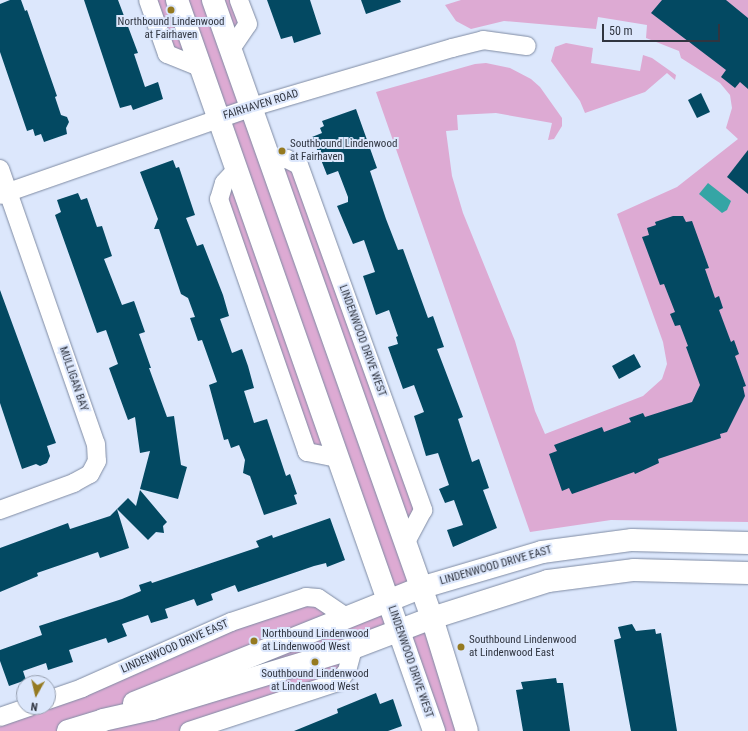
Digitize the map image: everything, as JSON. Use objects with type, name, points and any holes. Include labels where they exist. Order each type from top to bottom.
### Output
[{"type":"street","points":[[148,0],[167,54],[202,68]]},
{"type":"street","name":"LINDENWOOD DRIVE WEST","points":[[178,0],[434,731]]},
{"type":"street","points":[[213,0],[252,107],[420,588],[432,618],[467,731]]},
{"type":"street","points":[[231,49],[248,24],[239,0]]},
{"type":"street","name":"FAIRHAVEN ROAD","points":[[4,194],[252,107],[483,40],[527,46]]},
{"type":"street","name":"LINDENWOOD DRIVE WEST","points":[[270,160],[287,159],[299,165],[423,510],[405,544]]},
{"type":"street","name":"MULLIGAN BAY","points":[[0,169],[4,194],[96,444],[97,461],[90,474],[74,483],[0,510]]},
{"type":"street","name":"LINDENWOOD DRIVE EAST","points":[[103,720],[142,698],[345,616],[420,588],[542,552],[582,545],[632,540],[748,543]]},
{"type":"street","name":"LINDENWOOD DRIVE EAST","points":[[68,731],[103,720],[152,709],[353,648],[432,618],[548,581],[588,574],[671,570],[748,573]]},
{"type":"street","name":"LINDENWOOD DRIVE EAST","points":[[56,697],[82,688],[231,622],[306,597],[318,598],[345,616]]},
{"type":"street","points":[[188,731],[338,682],[347,671],[353,648]]},
{"type":"street","points":[[0,717],[16,711]]},
{"type":"shaded area","points":[[148,0],[239,0],[248,24],[231,49],[270,159],[299,165],[423,510],[405,544],[420,588],[389,600],[339,458],[307,452],[219,199],[237,169],[202,68],[167,54]]},
{"type":"shaded area","points":[[461,0],[748,0],[748,522],[611,520],[530,532],[376,92],[475,64],[486,63],[510,68],[531,79],[540,87],[562,118],[562,126],[554,139],[548,140],[552,123],[496,113],[457,115],[458,130],[446,131],[452,176],[463,213],[515,341],[535,411],[545,434],[643,396],[662,379],[667,364],[663,342],[617,214],[677,187],[738,139],[726,128],[732,108],[730,95],[720,83],[681,58],[679,51],[646,38],[647,25],[598,17],[596,29],[504,21],[471,29],[456,21],[445,5]]},
{"type":"shaded area","points":[[566,43],[593,48],[591,63],[640,71],[643,55],[652,58],[676,75],[675,80],[667,73],[645,92],[585,113],[580,101],[551,61],[555,47]]},
{"type":"shaded area","points":[[708,183],[731,201],[727,210],[722,213],[699,194]]},
{"type":"shaded area","points":[[306,597],[345,616],[389,600],[399,630],[353,648],[347,671],[189,731],[0,731],[0,717],[16,711],[16,715],[56,715],[56,704]]},
{"type":"shaded area","points":[[432,618],[467,731],[434,731],[399,630]]},
{"type":"building","points":[[10,0],[21,0],[25,11],[27,10],[57,96],[55,97],[61,115],[67,117],[69,122],[66,128],[67,134],[44,142],[41,134],[35,136],[33,129],[27,131],[0,52],[0,4]]},
{"type":"building","points":[[84,0],[118,0],[138,53],[134,54],[145,87],[158,82],[163,99],[133,110],[131,105],[120,108]]},
{"type":"building","points":[[267,0],[310,0],[321,34],[294,43],[292,36],[281,39]]},
{"type":"building","points":[[361,0],[400,0],[401,2],[366,14]]},
{"type":"building","points":[[662,0],[726,0],[748,18],[748,89],[740,82],[735,88],[721,77],[726,70],[651,13]]},
{"type":"building","points":[[701,93],[710,112],[697,118],[688,100]]},
{"type":"building","points":[[356,109],[377,168],[370,171],[386,219],[398,250],[403,249],[428,318],[433,316],[444,347],[437,349],[463,417],[458,419],[472,462],[479,459],[489,488],[483,490],[497,528],[453,547],[447,530],[463,525],[454,500],[445,503],[439,489],[449,485],[438,453],[426,456],[414,416],[424,412],[414,385],[403,389],[388,347],[398,344],[396,337],[398,336],[389,310],[376,315],[363,276],[375,272],[364,240],[353,244],[337,206],[348,202],[348,197],[338,171],[327,175],[312,137],[322,133],[320,128],[324,126],[322,121]]},
{"type":"building","points":[[748,150],[748,194],[727,177]]},
{"type":"building","points":[[173,160],[176,168],[179,167],[195,215],[186,218],[197,246],[203,244],[223,295],[229,316],[220,319],[232,353],[242,349],[248,366],[254,388],[244,391],[254,423],[267,419],[286,476],[290,474],[297,494],[294,495],[297,504],[264,515],[250,476],[243,473],[245,460],[239,445],[231,448],[228,439],[224,440],[209,385],[217,382],[202,340],[198,341],[190,318],[195,317],[188,298],[181,294],[159,229],[154,229],[158,219],[140,172]]},
{"type":"building","points":[[78,193],[81,200],[87,198],[97,227],[102,226],[112,256],[104,259],[122,305],[134,301],[145,332],[139,334],[151,368],[149,368],[167,417],[174,416],[181,465],[187,467],[178,499],[140,489],[150,451],[140,453],[135,417],[128,420],[109,368],[118,364],[106,330],[97,333],[55,215],[61,212],[57,200]]},
{"type":"building","points":[[673,216],[683,216],[686,222],[692,221],[709,268],[705,269],[715,298],[719,296],[723,308],[719,310],[731,342],[734,340],[739,354],[735,356],[746,386],[743,387],[745,396],[727,432],[720,434],[721,438],[658,459],[659,463],[635,474],[634,472],[572,494],[569,488],[562,491],[549,454],[557,451],[554,445],[602,427],[604,432],[631,422],[629,418],[643,413],[645,417],[692,402],[700,385],[686,347],[688,346],[680,325],[675,326],[670,314],[675,312],[664,284],[660,285],[642,237],[649,235],[647,228],[656,225],[655,222]]},
{"type":"building","points":[[0,290],[56,443],[47,446],[50,456],[47,463],[40,466],[36,464],[22,469],[0,403]]},
{"type":"building","points":[[634,354],[641,367],[619,379],[612,366]]},
{"type":"building","points":[[140,490],[167,522],[163,526],[164,533],[156,532],[148,540],[117,509],[128,498],[136,506]]},
{"type":"building","points":[[117,509],[129,548],[100,558],[98,552],[37,573],[38,576],[0,592],[0,548],[68,523],[70,529],[110,516]]},
{"type":"building","points":[[330,518],[345,560],[327,567],[326,563],[314,566],[238,592],[235,585],[211,594],[213,600],[197,606],[194,599],[165,609],[168,618],[151,623],[148,615],[122,624],[127,636],[108,643],[106,638],[69,650],[73,662],[48,670],[46,663],[23,671],[24,675],[16,675],[16,684],[9,686],[0,661],[0,650],[42,635],[39,626],[122,599],[141,591],[139,585],[151,581],[152,583],[259,547],[256,541],[272,535],[273,538]]},
{"type":"building","points":[[632,624],[636,631],[655,629],[656,634],[661,633],[677,731],[631,731],[614,640],[621,638],[618,627]]},
{"type":"building","points":[[556,678],[557,683],[563,683],[570,731],[523,731],[516,690],[523,689],[521,682]]},
{"type":"building","points":[[376,693],[380,704],[393,699],[402,726],[388,731],[294,731],[338,713],[337,709]]},
{"type":"place","name":"Northbound Lindenwood at Fairhaven","points":[[171,10]]},
{"type":"place","name":"Southbound Lindenwood at Fairhaven","points":[[282,151]]},
{"type":"place","name":"Northbound Lindenwood at Lindenwood West","points":[[254,641]]},
{"type":"place","name":"Southbound Lindenwood at Lindenwood East","points":[[461,647]]},
{"type":"place","name":"Southbound Lindenwood at Lindenwood West","points":[[315,662]]}]
